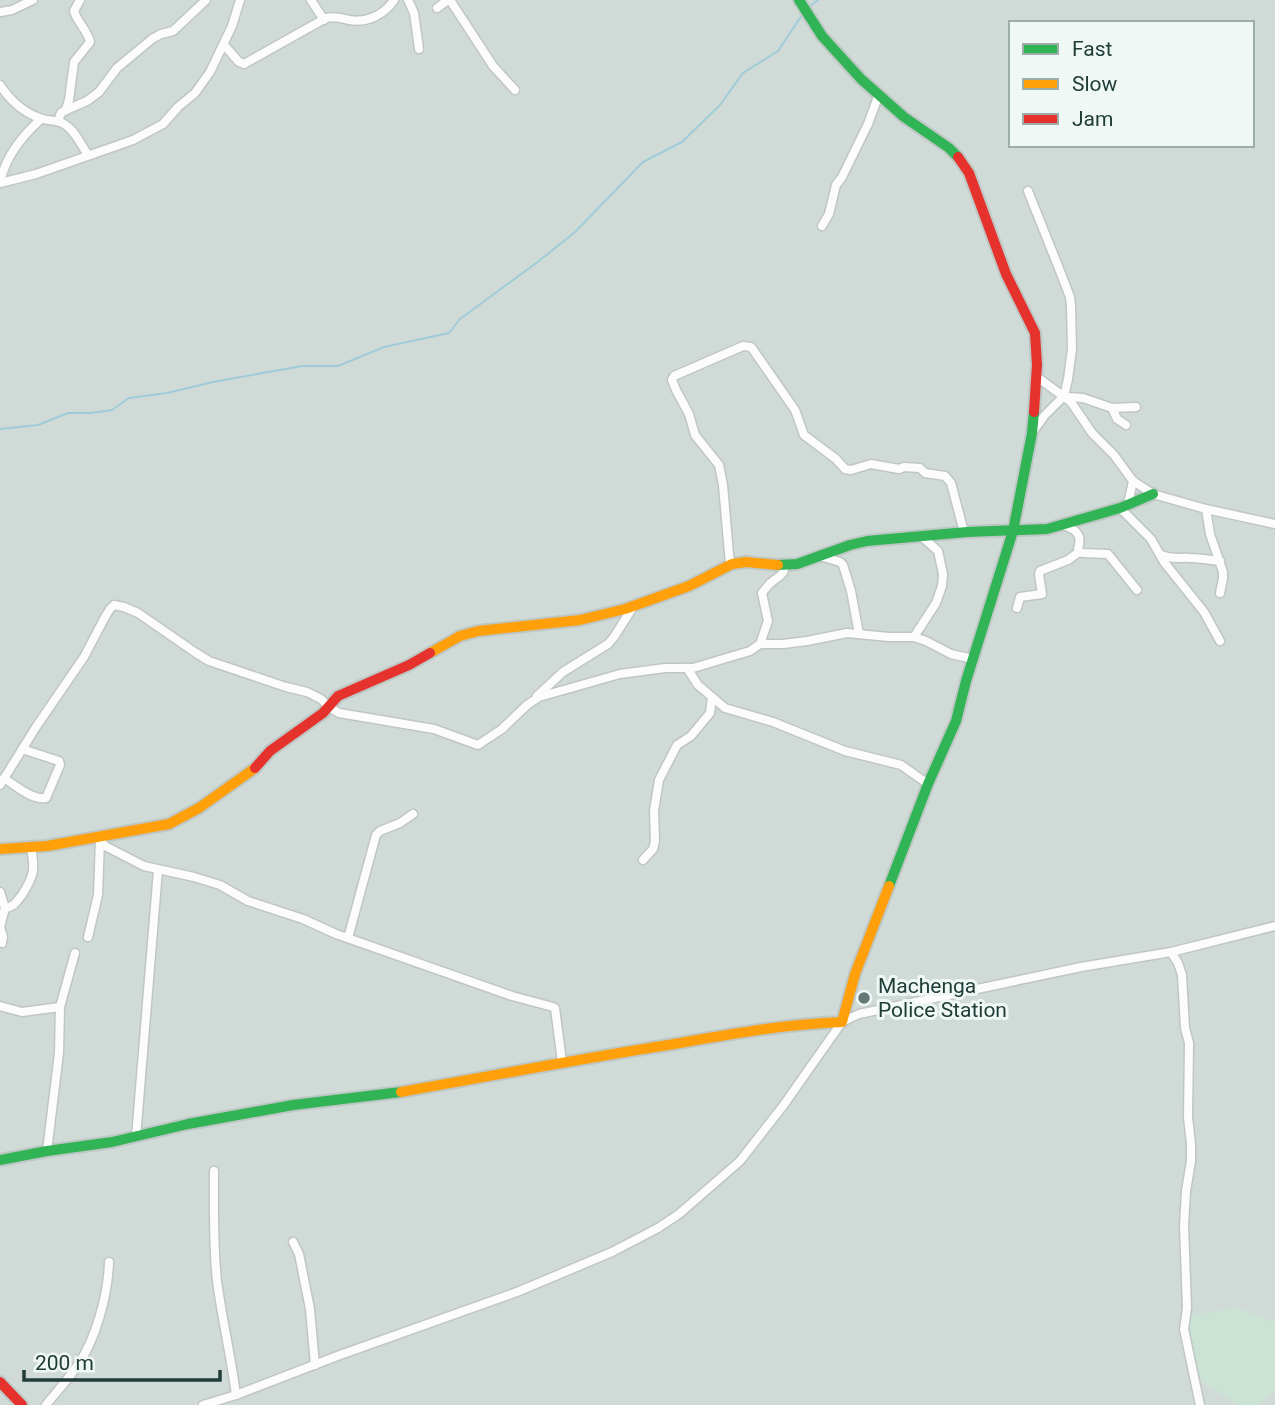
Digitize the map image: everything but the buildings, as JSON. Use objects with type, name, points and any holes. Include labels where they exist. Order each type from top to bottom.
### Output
[{"type":"main road","points":[[0,1160],[93,1146],[188,1124],[293,1105],[397,1093],[721,1036],[815,1023],[842,1022],[855,974],[928,784],[956,721],[1013,531],[1032,433],[1037,377],[1035,333],[1006,274],[960,157],[906,119],[843,60],[816,28],[799,0]]},
{"type":"main road","points":[[0,849],[47,846],[169,824],[191,813],[252,771],[270,751],[323,713],[342,693],[409,665],[460,636],[478,631],[580,620],[633,607],[689,586],[730,565],[746,562],[797,565],[867,541],[964,532],[1038,530],[1124,506],[1153,494]]},
{"type":"main road","points":[[0,1382],[22,1405]]},
{"type":"street","points":[[0,12],[12,10],[33,0]]},
{"type":"street","points":[[66,110],[74,62],[90,42],[74,11],[80,0]]},
{"type":"street","points":[[58,121],[66,110],[93,97],[117,68],[152,39],[173,31],[206,0]]},
{"type":"street","points":[[41,119],[11,153],[2,171],[0,183],[36,174],[133,140],[163,124],[195,93],[215,64],[240,0]]},
{"type":"street","points":[[311,0],[324,20]]},
{"type":"street","points":[[223,45],[244,64],[326,18],[335,16],[350,20],[368,19],[388,9],[394,0]]},
{"type":"street","points":[[408,0],[414,13],[419,49]]},
{"type":"street","points":[[437,8],[449,0],[493,66],[514,90]]},
{"type":"street","points":[[0,85],[17,105],[41,119],[58,121],[70,128],[88,155]]},
{"type":"street","points":[[822,226],[829,214],[836,185],[868,124],[879,94]]},
{"type":"street","points":[[1028,191],[1070,297],[1072,349],[1064,396],[1032,433]]},
{"type":"street","points":[[730,565],[719,465],[695,435],[690,414],[672,380],[674,376],[743,346],[751,347],[781,388],[795,410],[804,435],[845,469],[871,464],[920,468],[925,473],[945,476],[951,483],[964,532]]},
{"type":"street","points":[[1037,377],[1071,402],[1133,481],[1153,494],[1275,524]]},
{"type":"street","points":[[1064,396],[1083,398],[1112,408],[1136,407]]},
{"type":"street","points":[[1112,408],[1117,419],[1126,425]]},
{"type":"street","points":[[1133,481],[1124,506],[1203,612],[1220,641]]},
{"type":"street","points":[[1206,509],[1210,534],[1220,561],[1223,579],[1220,593]]},
{"type":"street","points":[[1063,525],[1078,532],[1079,552]]},
{"type":"street","points":[[914,637],[936,603],[943,574],[938,551],[920,536]]},
{"type":"street","points":[[1017,608],[1020,597],[1042,594],[1040,571],[1068,560],[1079,552],[1108,554],[1137,590]]},
{"type":"street","points":[[1160,555],[1220,561]]},
{"type":"street","points":[[820,556],[843,565],[859,634]]},
{"type":"street","points":[[760,644],[768,621],[762,593],[773,580],[783,575],[784,565]]},
{"type":"street","points":[[22,749],[59,761],[60,765],[46,798],[42,799],[2,781],[22,749],[84,657],[105,617],[114,606],[138,613],[209,661],[307,692],[339,713],[434,729],[478,745],[502,729],[563,672],[608,643],[633,607]]},
{"type":"street","points":[[532,701],[554,692],[620,674],[699,666],[750,651],[760,644],[807,641],[839,634],[914,637],[951,654],[973,659]]},
{"type":"street","points":[[687,668],[698,685],[725,708],[773,722],[845,751],[901,765],[928,784]]},
{"type":"street","points":[[643,860],[653,849],[655,841],[654,811],[659,780],[677,745],[691,736],[709,713],[712,697]]},
{"type":"street","points":[[348,939],[376,835],[412,814]]},
{"type":"street","points":[[99,838],[105,846],[127,859],[158,870],[220,885],[248,901],[303,919],[348,939],[512,996],[555,1008],[562,1062]]},
{"type":"street","points":[[88,937],[98,895],[99,838]]},
{"type":"street","points":[[5,908],[15,904],[31,880],[34,864],[31,846]]},
{"type":"street","points":[[136,1137],[158,870]]},
{"type":"street","points":[[0,892],[5,908],[0,927],[2,943]]},
{"type":"street","points":[[203,1405],[517,1292],[612,1252],[658,1228],[680,1213],[740,1161],[783,1106],[842,1022],[859,1014],[1081,967],[1171,952],[1275,926]]},
{"type":"street","points":[[1171,952],[1182,975],[1185,1028],[1189,1044],[1188,1117],[1191,1161],[1184,1226],[1187,1308],[1184,1329],[1200,1405]]},
{"type":"street","points":[[47,1151],[60,1040],[60,1007],[75,953]]},
{"type":"street","points":[[0,1006],[22,1012],[60,1007]]},
{"type":"street","points":[[214,1171],[217,1281],[236,1395]]},
{"type":"street","points":[[293,1242],[299,1254],[310,1309],[315,1366]]},
{"type":"street","points":[[46,1405],[78,1366],[87,1347],[105,1292],[109,1262]]},
{"type":"shaded area","points":[[0,0],[1275,0],[1275,1405],[0,1405]]},
{"type":"green space","points":[[1238,1308],[1275,1322],[1275,1390],[1258,1405],[1238,1405],[1197,1379],[1186,1328],[1191,1315]]},
{"type":"waterway","points":[[810,6],[818,0]]},
{"type":"waterway","points":[[0,429],[38,425],[68,413],[112,410],[129,398],[167,393],[213,382],[302,366],[338,366],[384,347],[449,333],[460,319],[575,232],[643,162],[682,142],[720,105],[743,73],[778,51],[804,12]]},
{"type":"traffic: fast","points":[[799,0],[822,36],[861,79],[904,117],[958,157]]},
{"type":"traffic: fast","points":[[889,886],[928,784],[956,721],[1013,531],[1034,412]]},
{"type":"traffic: fast","points":[[778,565],[797,564],[867,541],[967,532],[1047,529],[1120,508],[1153,494]]},
{"type":"traffic: fast","points":[[0,1160],[112,1142],[188,1124],[293,1105],[401,1092]]},
{"type":"traffic: slow","points":[[430,653],[460,636],[478,631],[580,620],[625,609],[689,586],[732,564],[746,562],[778,565]]},
{"type":"traffic: slow","points":[[0,849],[47,846],[169,824],[199,808],[255,768]]},
{"type":"traffic: slow","points":[[401,1092],[733,1034],[842,1022],[855,974],[889,886]]},
{"type":"traffic: jam","points":[[958,157],[969,173],[1006,274],[1035,333],[1037,365],[1034,412]]},
{"type":"traffic: jam","points":[[255,768],[270,751],[323,713],[338,696],[430,653]]},
{"type":"traffic: jam","points":[[0,1382],[22,1405]]},
{"type":"place","name":"Machenga Police Station","points":[[864,998]]}]
